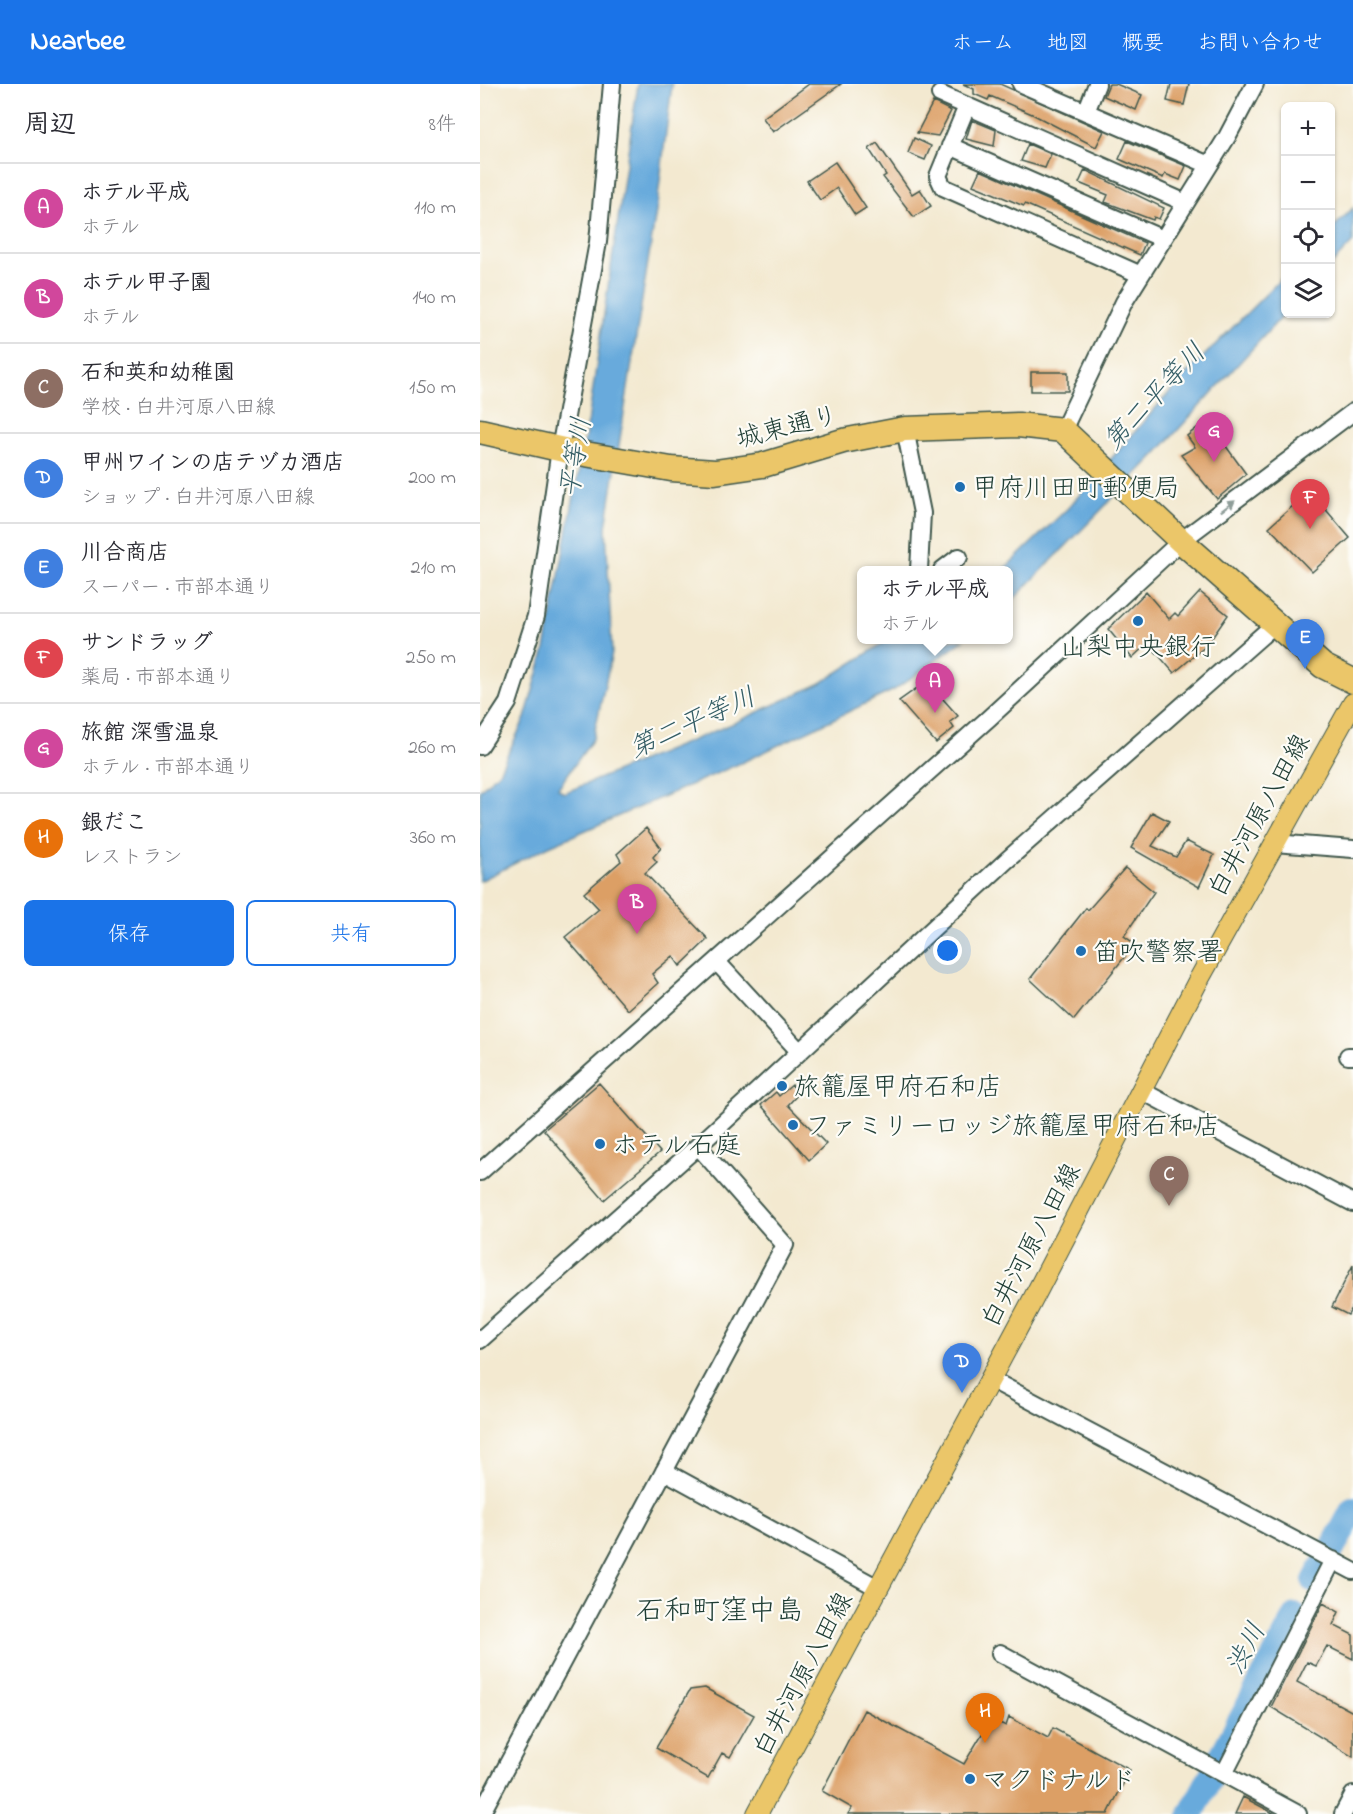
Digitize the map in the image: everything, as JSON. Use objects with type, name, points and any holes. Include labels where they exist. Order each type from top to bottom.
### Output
[{"type":"highway","name":"城東通り","points":[[480,431],[629,462],[671,469],[715,472],[763,465],[843,441],[905,429],[1018,425],[1062,430]]},
{"type":"highway","points":[[1062,430],[1181,541],[1323,666],[1353,681]]},
{"type":"main road","name":"白井河原八田線","points":[[758,1814],[990,1379],[1198,981],[1353,703]]},
{"type":"street","points":[[480,746],[508,703],[536,616],[598,242],[612,84]]},
{"type":"street","points":[[1021,84],[1209,165]]},
{"type":"street","points":[[1086,112],[1097,84]]},
{"type":"street","points":[[1062,430],[1124,302],[1209,165],[1255,84]]},
{"type":"street","points":[[940,94],[1186,203]]},
{"type":"street","points":[[967,106],[938,176],[943,187],[1141,275]]},
{"type":"street","points":[[950,146],[1163,239]]},
{"type":"street","points":[[480,1172],[717,962],[1181,541],[1353,412]]},
{"type":"street","points":[[905,429],[922,513],[919,566]]},
{"type":"street","points":[[947,566],[959,557]]},
{"type":"street","points":[[480,1340],[698,1146],[1007,860],[1275,624]]},
{"type":"street","points":[[1274,843],[1353,849]]},
{"type":"street","points":[[717,962],[799,1051]]},
{"type":"street","points":[[1142,1091],[1353,1203]]},
{"type":"street","points":[[481,1814],[785,1245],[698,1146]]},
{"type":"street","points":[[990,1379],[1353,1570]]},
{"type":"street","points":[[664,1471],[879,1588]]},
{"type":"street","points":[[1218,1771],[1329,1558]]},
{"type":"street","points":[[1000,1653],[1298,1814]]},
{"type":"street","points":[[1343,1814],[1353,1795]]},
{"type":"water","points":[[638,84],[672,84],[657,205],[606,527],[612,653],[593,739],[558,788],[564,793],[734,723],[821,683],[882,644],[958,644],[894,690],[743,762],[547,847],[480,881],[480,790],[499,772],[525,718],[545,649],[588,422]]},
{"type":"water","points":[[1353,208],[1353,242],[1335,261],[1335,226]]},
{"type":"water","points":[[1281,279],[1281,317],[1156,454],[1013,600],[1013,566],[1007,566],[1068,508],[1181,379]]},
{"type":"building","points":[[809,84],[841,84],[773,132],[763,118]]},
{"type":"building","points":[[963,84],[1000,84],[1104,131],[1096,147],[1032,114],[990,96],[988,100],[974,94],[974,89]]},
{"type":"building","points":[[1109,84],[1116,84],[1142,95],[1136,110],[1104,96]]},
{"type":"building","points":[[1171,84],[1189,84],[1184,105],[1167,101]]},
{"type":"building","points":[[933,102],[951,111],[938,136],[917,133]]},
{"type":"building","points":[[972,120],[996,130],[994,146],[966,139]]},
{"type":"building","points":[[914,138],[931,146],[925,160],[908,153]]},
{"type":"building","points":[[1127,141],[1186,166],[1180,180],[1165,174],[1163,178],[1119,159]]},
{"type":"building","points":[[877,143],[912,194],[920,189],[931,206],[914,217],[883,177],[886,175],[869,149]]},
{"type":"building","points":[[1028,144],[1051,154],[1045,168],[1021,161]]},
{"type":"building","points":[[835,162],[866,208],[855,215],[837,188],[820,200],[807,181]]},
{"type":"building","points":[[980,170],[1145,243],[1140,255],[1025,204],[1024,206],[973,185]]},
{"type":"building","points":[[1085,170],[1164,208],[1159,219],[1154,217],[1153,220],[1105,202],[1108,195],[1079,183]]},
{"type":"building","points":[[1031,372],[1068,372],[1068,391],[1031,391]]},
{"type":"building","points":[[1207,420],[1246,474],[1217,499],[1181,455],[1195,447],[1187,436]]},
{"type":"building","points":[[1310,491],[1350,538],[1312,572],[1269,527]]},
{"type":"building","points":[[1146,592],[1169,619],[1175,613],[1178,616],[1200,592],[1228,615],[1207,645],[1174,673],[1148,643],[1132,658],[1108,629]]},
{"type":"building","points":[[927,681],[958,716],[950,722],[954,728],[936,743],[899,701]]},
{"type":"building","points":[[1152,812],[1169,821],[1152,846],[1176,857],[1186,841],[1214,855],[1199,887],[1131,848]]},
{"type":"building","points":[[646,828],[661,848],[653,857],[657,862],[645,873],[708,939],[680,966],[673,956],[652,974],[658,983],[628,1010],[565,937],[599,909],[584,893],[621,861],[617,854]]},
{"type":"building","points":[[1125,868],[1154,892],[1124,936],[1135,944],[1074,1020],[1030,979],[1086,908],[1088,910]]},
{"type":"building","points":[[599,1083],[660,1152],[604,1200],[544,1130]]},
{"type":"building","name":"ファミリーロッジ旅籠屋甲府石和店","points":[[792,1085],[799,1093],[788,1105],[826,1144],[809,1160],[761,1105],[776,1092],[779,1096]]},
{"type":"building","points":[[1353,1265],[1353,1306],[1348,1315],[1332,1307]]},
{"type":"building","points":[[1323,1603],[1339,1612],[1333,1625],[1353,1635],[1353,1659],[1327,1646],[1316,1666],[1307,1662],[1297,1682],[1353,1712],[1353,1757],[1271,1707]]},
{"type":"building","points":[[705,1688],[754,1715],[730,1757],[722,1753],[708,1778],[656,1748],[690,1690]]},
{"type":"building","points":[[864,1710],[964,1764],[991,1719],[1006,1726],[1009,1717],[1048,1738],[1053,1728],[1130,1770],[1108,1814],[848,1814],[852,1808],[822,1791]]},
{"type":"building","points":[[1243,1797],[1275,1814],[1235,1814]]},
{"type":"waterway","name":"渋川","points":[[1315,1581],[1353,1510]]},
{"type":"waterway","name":"渋川","points":[[1191,1814],[1296,1616]]},
{"type":"place","name":"旅館 深雪温泉","points":[[1214,462]]},
{"type":"place","name":"甲府川田町郵便局","points":[[960,487]]},
{"type":"place","name":"サンドラッグ","points":[[1310,529]]},
{"type":"place","name":"山梨中央銀行","points":[[1138,621]]},
{"type":"place","name":"川合商店","points":[[1305,669]]},
{"type":"place","name":"ホテル平成","points":[[935,713]]},
{"type":"place","name":"ホテル甲子園","points":[[637,934]]},
{"type":"place","name":"笛吹警察署","points":[[1081,951]]},
{"type":"place","name":"旅籠屋甲府石和店","points":[[782,1086]]},
{"type":"place","name":"ファミリーロッジ旅籠屋甲府石和店","points":[[793,1125]]},
{"type":"place","name":"ホテル石庭","points":[[600,1144]]},
{"type":"place","name":"石和英和幼稚園","points":[[1169,1206]]},
{"type":"place","name":"甲州ワインの店テヅカ酒店","points":[[962,1393]]},
{"type":"place","name":"銀だこ","points":[[985,1743]]},
{"type":"place","name":"マクドナルド","points":[[970,1779]]},
{"type":"district","name":"石和町窪中島","points":[[720,1609]]},
{"type":"water label","name":"第二平等川","points":[[1154,396]]},
{"type":"water label","name":"平等川","points":[[575,457]]},
{"type":"water label","name":"第二平等川","points":[[692,722]]}]
